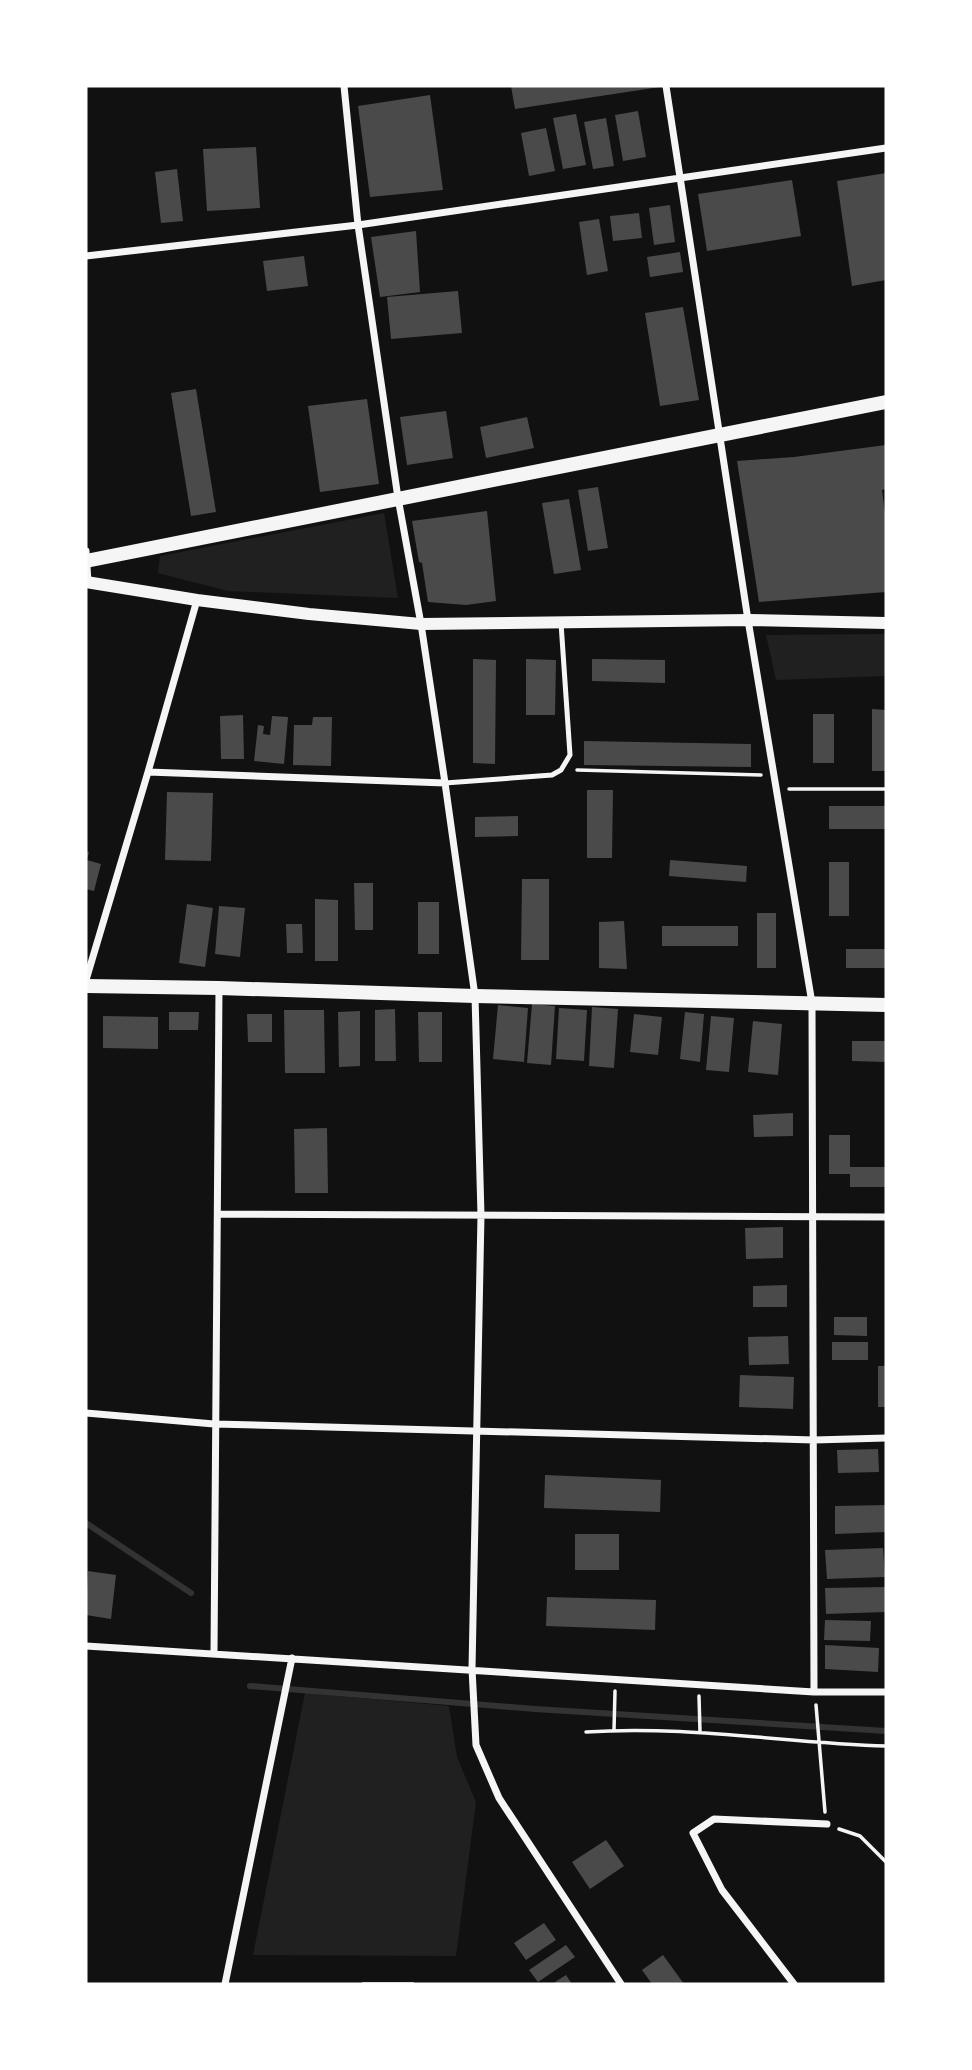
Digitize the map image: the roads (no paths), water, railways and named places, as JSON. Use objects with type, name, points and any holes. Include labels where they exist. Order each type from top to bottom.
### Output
[{"type":"main road","points":[[86,558],[886,402]]},
{"type":"main road","points":[[86,986],[886,1004]]},
{"type":"street","points":[[344,86],[358,225],[398,498],[446,783],[475,996],[481,1215],[472,1669],[476,1745],[499,1798],[621,1984]]},
{"type":"street","points":[[666,86],[748,620],[812,1003],[814,1692]]},
{"type":"street","points":[[86,256],[358,225],[886,148]]},
{"type":"street","points":[[86,558],[87,582],[197,600],[421,624],[748,620],[886,623]]},
{"type":"street","points":[[86,980],[197,600]]},
{"type":"street","points":[[148,772],[446,783]]},
{"type":"street","points":[[214,1654],[219,988]]},
{"type":"street","points":[[219,1214],[886,1217]]},
{"type":"street","points":[[86,1413],[214,1424],[814,1440],[886,1438]]},
{"type":"street","points":[[86,1646],[814,1692],[886,1692]]},
{"type":"street","points":[[225,1984],[292,1658]]},
{"type":"street","points":[[794,1984],[722,1890],[693,1833],[714,1819],[827,1824]]},
{"type":"lane","points":[[446,783],[552,775],[561,769],[570,755],[561,623]]},
{"type":"waterway","points":[[86,1523],[191,1593]]},
{"type":"waterway","points":[[250,1686],[535,1709],[886,1731]]}]
